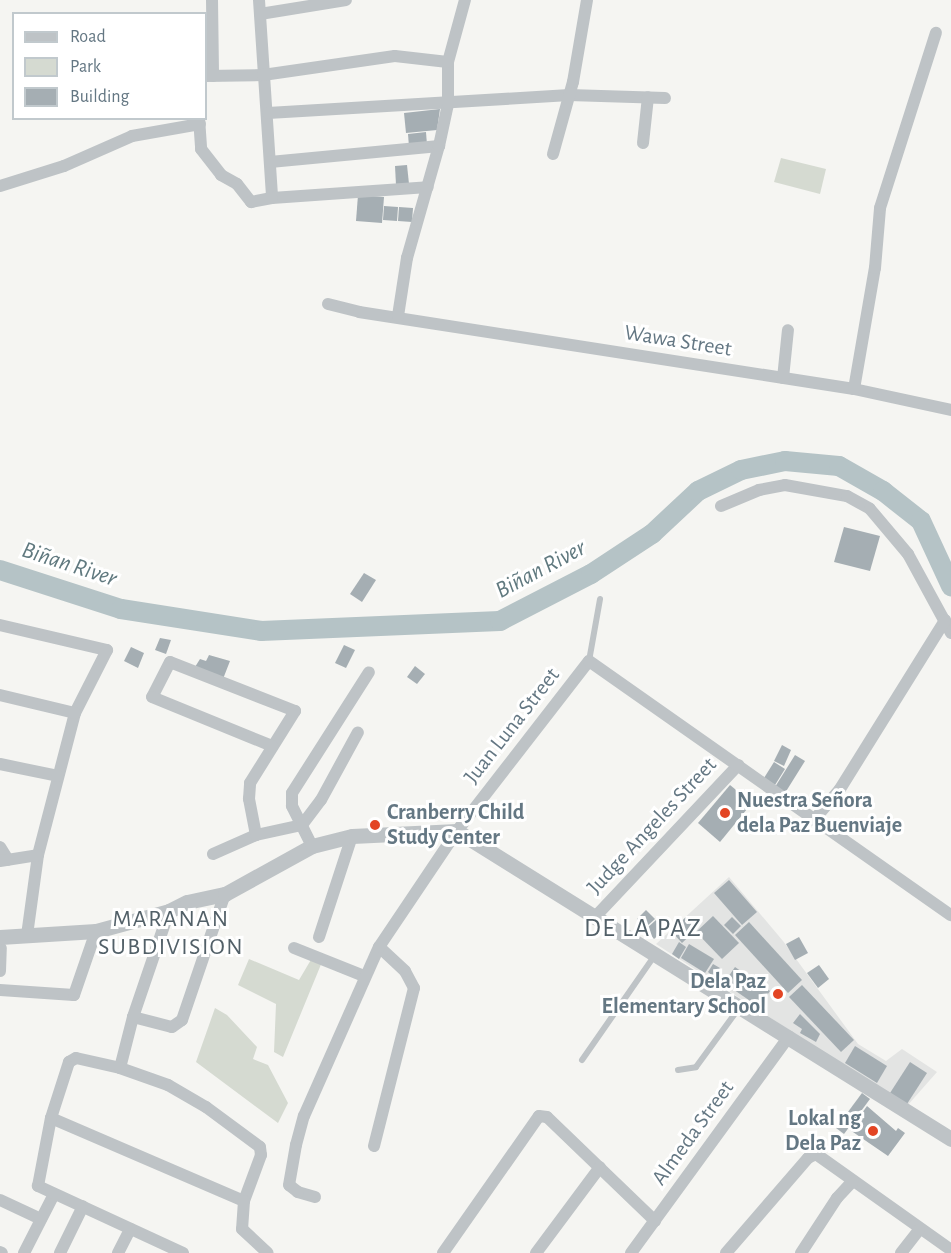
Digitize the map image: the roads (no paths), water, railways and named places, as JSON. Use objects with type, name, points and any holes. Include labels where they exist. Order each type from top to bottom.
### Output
[{"type":"street","points":[[212,0],[209,76],[263,75],[395,56],[448,62]]},
{"type":"street","points":[[259,0],[272,198]]},
{"type":"street","points":[[260,14],[346,0]]},
{"type":"street","points":[[398,316],[408,258],[439,146],[448,104],[448,62],[465,0]]},
{"type":"street","points":[[553,154],[569,95],[587,0]]},
{"type":"street","points":[[854,389],[875,268],[880,208],[936,33]]},
{"type":"street","points":[[268,113],[569,95],[665,98]]},
{"type":"street","points":[[643,143],[648,97]]},
{"type":"street","points":[[0,186],[64,166],[132,136],[200,122],[201,148],[221,175],[237,184],[251,202],[272,198],[428,187]]},
{"type":"street","points":[[270,162],[439,146]]},
{"type":"street","name":"Wawa Street","points":[[328,304],[854,389],[951,410]]},
{"type":"street","points":[[783,378],[788,330]]},
{"type":"street","points":[[721,506],[759,490],[785,485],[847,496],[870,508],[891,530],[951,633]]},
{"type":"street","points":[[814,820],[840,789],[945,620]]},
{"type":"street","points":[[0,625],[107,650],[75,713],[38,855],[27,935]]},
{"type":"street","name":"Juan Luna Street","points":[[315,1197],[290,1186],[296,1145],[364,976],[379,947],[457,831],[589,661],[951,915]]},
{"type":"street","points":[[256,835],[249,799],[250,783],[295,711],[170,662],[152,698],[272,746]]},
{"type":"street","points":[[312,846],[292,806],[292,793],[369,672]]},
{"type":"street","points":[[0,695],[75,713]]},
{"type":"street","points":[[213,854],[256,835],[302,825],[321,800],[358,732]]},
{"type":"street","points":[[0,764],[58,776]]},
{"type":"street","name":"Judge Angeles Street","points":[[595,916],[738,765]]},
{"type":"street","points":[[0,937],[96,931],[169,911],[187,902],[225,894],[312,846],[352,836],[457,831],[741,1005],[951,1139]]},
{"type":"street","points":[[319,937],[352,836]]},
{"type":"street","points":[[0,847],[4,861],[38,855]]},
{"type":"street","points":[[132,1017],[172,1027],[182,1020],[225,894]]},
{"type":"street","points":[[120,1068],[132,1017],[169,911]]},
{"type":"street","points":[[0,990],[74,995],[96,931]]},
{"type":"street","points":[[374,1146],[414,988],[405,971],[379,947]]},
{"type":"street","points":[[0,971],[1,948]]},
{"type":"street","points":[[294,948],[364,976]]},
{"type":"street","name":"Almeda Street","points":[[630,1253],[789,1036]]},
{"type":"street","points":[[183,1253],[54,1194],[36,1182],[51,1118],[69,1062],[76,1058],[120,1068],[168,1085],[206,1107],[260,1148],[261,1155],[244,1201],[242,1229],[264,1252]]},
{"type":"street","points":[[443,1253],[539,1116],[547,1117],[654,1221]]},
{"type":"street","points":[[51,1118],[244,1201]]},
{"type":"street","points":[[726,1253],[808,1158],[816,1154],[825,1158],[919,1230],[951,1250]]},
{"type":"street","points":[[536,1253],[600,1167]]},
{"type":"street","points":[[801,1253],[837,1198],[853,1181]]},
{"type":"street","points":[[24,1253],[54,1194]]},
{"type":"street","points":[[0,1200],[41,1219]]},
{"type":"street","points":[[60,1253],[83,1206]]},
{"type":"street","points":[[118,1253],[130,1229]]},
{"type":"street","points":[[901,1253],[919,1230]]},
{"type":"lane","points":[[589,661],[600,598]]},
{"type":"lane","points":[[582,1060],[656,953]]},
{"type":"lane","points":[[678,1070],[696,1067],[741,1005]]},
{"type":"waterway","name":"Biñan River","points":[[0,570],[121,609],[261,631],[500,621],[591,574],[652,534],[698,491],[741,470],[785,461],[839,466],[883,491],[921,521],[951,586]]},
{"type":"place","name":"Nuestra Señora dela Paz Buenviaje","points":[[725,813]]},
{"type":"place","name":"Cranberry Child Study Center","points":[[375,825]]},
{"type":"place","name":"Dela Paz Elementary School","points":[[778,994]]},
{"type":"place","name":"Lokal ng Dela Paz","points":[[873,1131]]},
{"type":"district","name":"DE LA PAZ","points":[[643,929]]},
{"type":"district","name":"MARANAN SUBDIVISION","points":[[171,934]]}]
